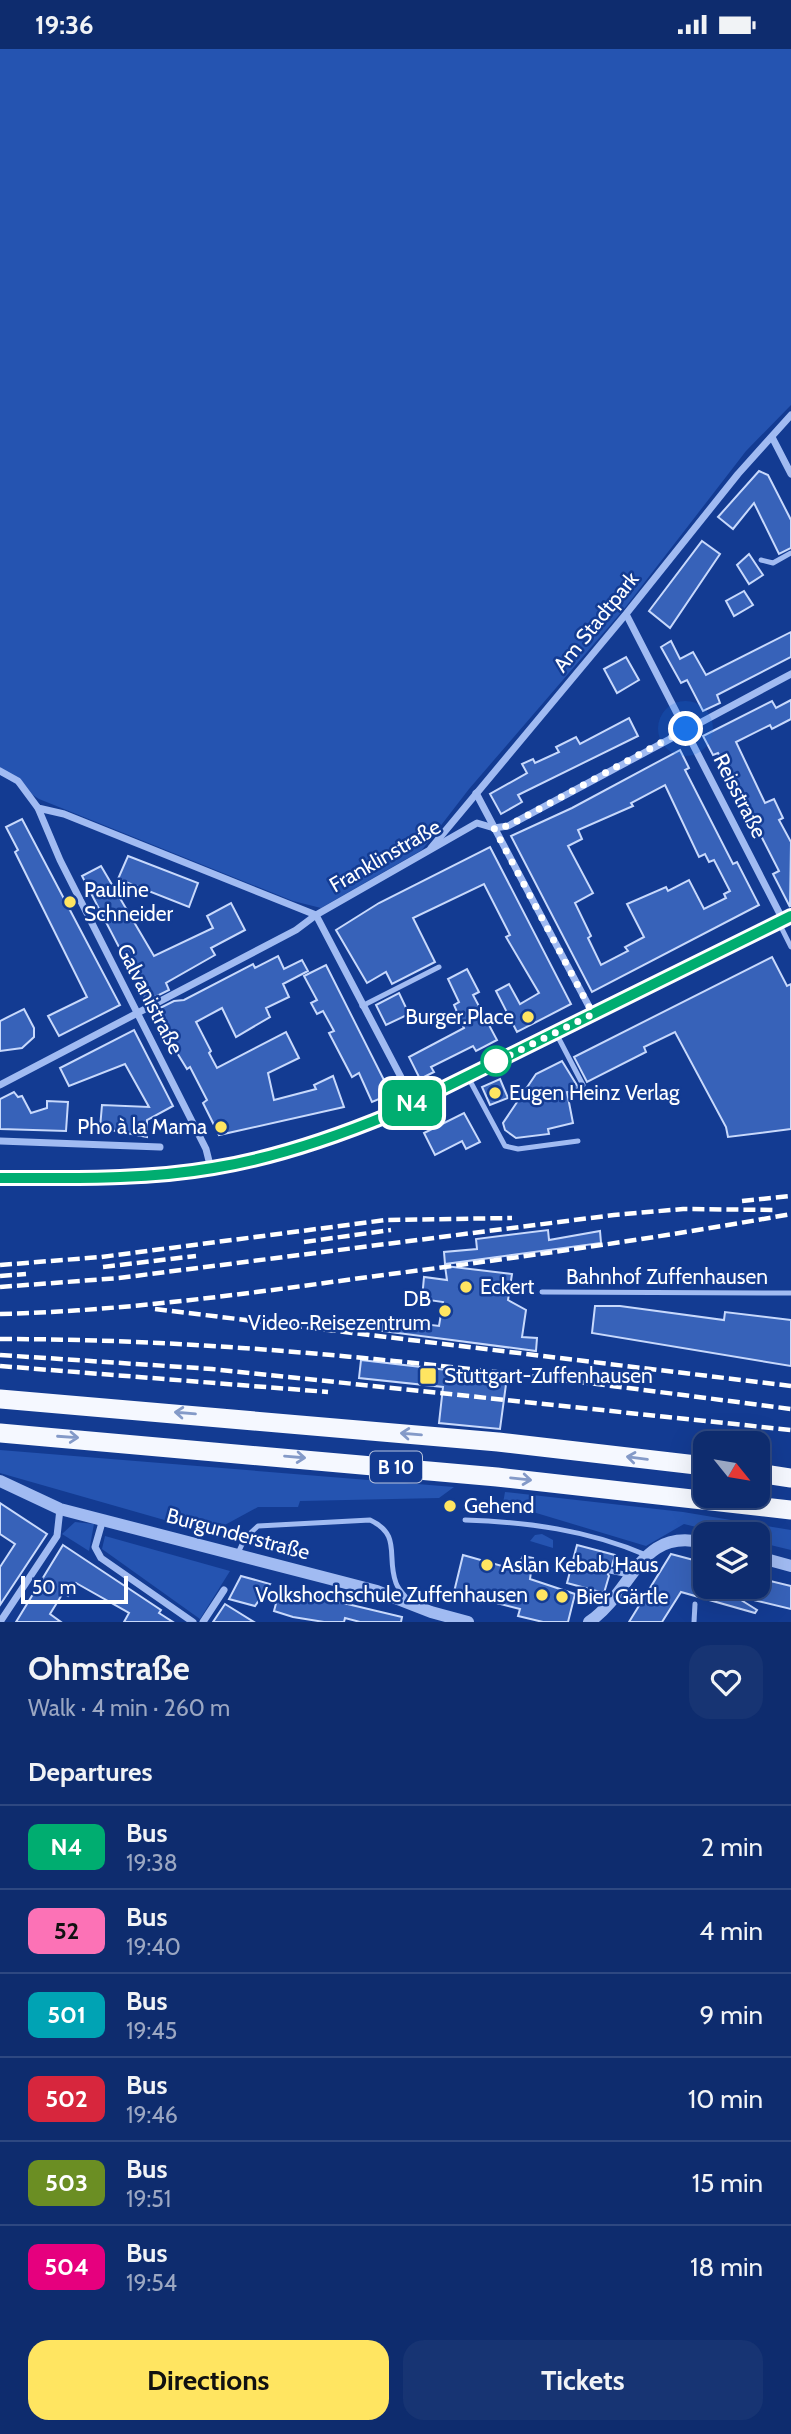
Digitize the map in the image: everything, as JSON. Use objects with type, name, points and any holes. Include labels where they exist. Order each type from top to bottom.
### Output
[{"type":"highway","name":"B 10","points":[[0,1399],[498,1442],[693,1465]]},
{"type":"highway","name":"B 10","points":[[0,1433],[497,1476],[791,1510]]},
{"type":"highway","points":[[770,1475],[791,1478]]},
{"type":"main road","points":[[0,1178],[84,1178],[211,1169],[328,1139],[414,1102],[784,919]]},
{"type":"street","name":"Am Stadtpark","points":[[428,852],[626,614],[738,474],[791,415]]},
{"type":"street","points":[[772,437],[791,474]]},
{"type":"street","name":"Reisstraße","points":[[626,614],[784,919]]},
{"type":"street","name":"Franklinstraße","points":[[0,1085],[296,930],[316,915],[477,823],[494,828],[508,826],[791,674]]},
{"type":"street","points":[[0,771],[18,781],[38,808],[64,814],[316,915],[414,1102]]},
{"type":"street","points":[[476,793],[593,1014]]},
{"type":"street","name":"Galvanistraße","points":[[38,808],[60,860],[206,1149],[211,1169]]},
{"type":"street","points":[[0,1142],[160,1147]]},
{"type":"street","name":"Burgunderstraße","points":[[0,1481],[60,1509],[377,1591],[468,1622]]},
{"type":"street","points":[[0,1622],[57,1536],[60,1509]]},
{"type":"street","points":[[103,1519],[95,1547],[101,1558],[193,1622]]},
{"type":"street","points":[[589,1622],[612,1603],[646,1555],[666,1541],[693,1540]]},
{"type":"street","points":[[770,1560],[791,1566]]},
{"type":"street","points":[[203,1622],[224,1590]]},
{"type":"street","points":[[607,1622],[612,1603]]},
{"type":"lane","points":[[761,560],[773,563],[791,553]]},
{"type":"lane","name":"Reisstraße","points":[[784,919],[791,947]]},
{"type":"lane","points":[[362,1006],[439,967]]},
{"type":"lane","points":[[555,1032],[583,1085]]},
{"type":"lane","points":[[467,1076],[505,1146],[518,1149],[578,1141]]},
{"type":"lane","name":"Bahnhof Zuffenhausen","points":[[542,1292],[791,1293]]},
{"type":"lane","points":[[238,1553],[246,1538],[258,1526],[370,1520],[383,1526],[390,1538],[396,1583],[411,1604]]},
{"type":"lane","points":[[465,1520],[511,1521],[561,1529],[646,1555]]},
{"type":"lane","points":[[610,1571],[632,1576]]},
{"type":"lane","points":[[694,1622],[695,1604]]},
{"type":"shaded area","points":[[0,49],[791,49],[791,405],[746,451],[624,609],[469,789],[422,850],[321,908],[293,901],[39,799],[0,774]]},
{"type":"shaded area","points":[[0,1450],[454,1487],[439,1498],[300,1501],[298,1507],[258,1507],[210,1533],[0,1473]]},
{"type":"shaded area","points":[[505,1492],[683,1512],[743,1522],[693,1522],[693,1526],[684,1524],[646,1546],[503,1503]]},
{"type":"shaded area","points":[[75,1522],[94,1524],[89,1551],[62,1534]]},
{"type":"shaded area","points":[[770,1526],[791,1530],[791,1550],[770,1545]]},
{"type":"shaded area","points":[[542,1534],[553,1540],[553,1548],[530,1541],[535,1535]]},
{"type":"shaded area","points":[[105,1536],[230,1571],[200,1619],[102,1549]]},
{"type":"building","points":[[759,471],[768,475],[791,520],[791,548],[779,554],[754,503],[733,529],[718,517]]},
{"type":"building","points":[[702,541],[720,554],[670,628],[649,611]]},
{"type":"building","points":[[749,554],[763,575],[749,584],[737,565]]},
{"type":"building","points":[[744,591],[753,605],[734,616],[726,601]]},
{"type":"building","points":[[791,632],[791,657],[717,695],[720,703],[703,711],[687,680],[681,683],[661,647],[671,641],[680,659],[693,652],[706,675]]},
{"type":"building","points":[[626,657],[639,680],[617,693],[604,669]]},
{"type":"building","points":[[791,700],[791,719],[772,729],[770,725],[736,742],[765,803],[774,799],[783,818],[779,820],[791,842],[790,907],[773,874],[779,871],[718,753],[713,755],[703,736],[772,701],[776,708]]},
{"type":"building","points":[[629,718],[638,736],[518,795],[522,802],[501,814],[490,794],[527,773],[522,764],[533,759],[535,763],[559,752],[556,747],[576,737],[580,744]]},
{"type":"building","points":[[680,750],[689,768],[685,770],[733,864],[737,862],[759,905],[592,992],[511,836],[572,808]],"holes":[[[665,785],[699,857],[705,854],[709,862],[714,860],[730,891],[724,894],[726,898],[704,909],[689,880],[668,891],[666,887],[627,904],[644,937],[625,947],[628,951],[601,965],[575,903],[593,893],[568,846],[582,839],[578,830],[633,806],[631,803]]]},
{"type":"building","points":[[22,819],[120,1005],[59,1036],[48,1016],[87,997],[15,852],[18,850],[6,827]]},
{"type":"building","points":[[490,847],[571,1004],[517,1032],[496,991],[509,984],[520,1004],[539,993],[506,937],[510,935],[484,884],[413,918],[435,962],[392,984],[386,972],[367,983],[336,930],[379,903]]},
{"type":"building","points":[[128,856],[198,883],[189,907],[118,879]]},
{"type":"building","points":[[101,866],[154,956],[213,928],[207,916],[231,903],[245,930],[211,948],[215,955],[166,983],[169,990],[147,1001],[82,876]]},
{"type":"building","points":[[278,956],[284,969],[302,960],[308,971],[283,984],[289,997],[266,1008],[270,1017],[236,1037],[222,1008],[196,1022],[211,1051],[209,1053],[217,1068],[286,1032],[299,1058],[268,1073],[274,1100],[316,1089],[314,1085],[333,1076],[344,1107],[219,1135],[203,1103],[207,1100],[190,1067],[187,1069],[152,1012],[174,1001],[184,1000],[253,964],[255,968]]},
{"type":"building","points":[[772,957],[787,986],[791,984],[791,1129],[728,1137],[726,1127],[675,1032],[644,1047],[646,1052],[587,1082],[574,1057]]},
{"type":"building","points":[[326,965],[391,1094],[372,1102],[359,1073],[352,1077],[329,1033],[334,1031],[323,1011],[317,1014],[311,1003],[317,1000],[304,976]]},
{"type":"building","points":[[467,969],[479,992],[473,995],[497,1040],[476,1051],[473,1046],[431,1067],[434,1072],[420,1079],[409,1057],[464,1028],[454,1005],[459,1002],[448,979]]},
{"type":"building","points":[[399,993],[409,1014],[386,1025],[376,1005]]},
{"type":"building","points":[[24,1009],[34,1028],[34,1037],[22,1048],[0,1051],[0,1021]]},
{"type":"building","points":[[134,1030],[173,1106],[147,1120],[147,1137],[100,1128],[102,1105],[149,1107],[125,1064],[69,1086],[60,1068]]},
{"type":"building","points":[[562,1061],[578,1087],[576,1091],[567,1092],[573,1123],[548,1129],[549,1134],[516,1138],[505,1130],[503,1123],[536,1074]]},
{"type":"building","name":"Eugen Heinz Verlag","points":[[500,1079],[508,1098],[490,1105],[482,1087]]},
{"type":"building","points":[[14,1092],[18,1097],[22,1096],[31,1113],[47,1108],[47,1101],[68,1102],[66,1131],[0,1129],[0,1099]]},
{"type":"building","points":[[464,1113],[480,1142],[466,1149],[462,1141],[435,1155],[424,1133]]},
{"type":"building","points":[[548,1230],[549,1240],[600,1231],[601,1243],[445,1264],[444,1252],[477,1249],[476,1239]]},
{"type":"building","points":[[445,1266],[512,1274],[508,1300],[526,1310],[522,1337],[537,1338],[536,1351],[382,1331],[384,1319],[439,1326],[443,1302],[422,1299],[424,1277],[447,1280]]},
{"type":"building","points":[[595,1306],[620,1306],[724,1320],[725,1312],[791,1320],[791,1366],[592,1333]]},
{"type":"building","points":[[361,1360],[507,1377],[500,1429],[439,1423],[443,1387],[359,1378]]},
{"type":"building","points":[[0,1503],[47,1534],[0,1605],[0,1567],[15,1544],[0,1534]]},
{"type":"building","points":[[63,1545],[161,1610],[159,1613],[173,1622],[124,1622],[129,1613],[76,1583],[68,1596],[63,1593],[50,1614],[61,1622],[16,1622]]},
{"type":"building","points":[[577,1545],[615,1555],[612,1566],[605,1569],[609,1576],[604,1593],[567,1583]]},
{"type":"building","points":[[671,1554],[693,1560],[693,1595],[681,1592],[662,1622],[629,1622]]},
{"type":"building","points":[[463,1555],[516,1570],[523,1556],[533,1558],[530,1579],[575,1594],[568,1622],[543,1622],[518,1616],[520,1609],[454,1592]]},
{"type":"building","points":[[241,1576],[270,1584],[255,1606],[229,1599]]},
{"type":"building","points":[[770,1581],[791,1586],[791,1609],[750,1599],[770,1599]]},
{"type":"building","points":[[280,1588],[402,1617],[401,1622],[360,1622],[345,1618],[344,1622],[324,1622],[293,1617],[274,1611]]},
{"type":"building","points":[[706,1599],[739,1599],[757,1610],[755,1613]]},
{"type":"building","points":[[225,1604],[254,1622],[213,1622]]},
{"type":"railway","points":[[742,1201],[791,1196]]},
{"type":"railway","points":[[0,1287],[119,1278],[614,1215],[683,1209],[777,1210]]},
{"type":"railway","points":[[0,1314],[94,1309],[235,1295],[584,1248],[791,1214]]},
{"type":"railway","points":[[0,1265],[101,1257],[386,1220],[512,1218]]},
{"type":"railway","points":[[304,1242],[391,1230]]},
{"type":"railway","points":[[103,1267],[196,1256]]},
{"type":"railway","points":[[0,1276],[26,1274]]},
{"type":"railway","points":[[155,1309],[791,1386]]},
{"type":"railway","points":[[0,1339],[199,1345],[298,1352],[495,1372],[791,1409]]},
{"type":"railway","points":[[0,1355],[212,1369],[791,1430]]},
{"type":"railway","points":[[0,1366],[328,1392]]},
{"type":"bus line","name":"N4","points":[[0,1178],[71,1178],[211,1169],[267,1157],[328,1139],[391,1114],[791,916]]},
{"type":"place","name":"Pauline Schneider","points":[[70,902]]},
{"type":"place","name":"Burger.Place","points":[[528,1017]]},
{"type":"place","name":"Eugen Heinz Verlag","points":[[495,1093]]},
{"type":"place","name":"Pho à la Mama","points":[[221,1127]]},
{"type":"place","name":"Eckert","points":[[466,1287]]},
{"type":"place","name":"DB Video-Reisezentrum","points":[[445,1311]]},
{"type":"place","name":"Stuttgart-Zuffenhausen","points":[[428,1376]]},
{"type":"place","name":"Gehend","points":[[450,1506]]},
{"type":"place","name":"Aslan Kebab Haus","points":[[487,1565]]},
{"type":"place","name":"Volkshochschule Zuffenhausen","points":[[542,1595]]},
{"type":"place","name":"Bier Gärtle","points":[[562,1597]]},
{"type":"route","points":[[496,1061],[492,1064],[593,1014],[494,828],[508,826],[686,729]]}]
